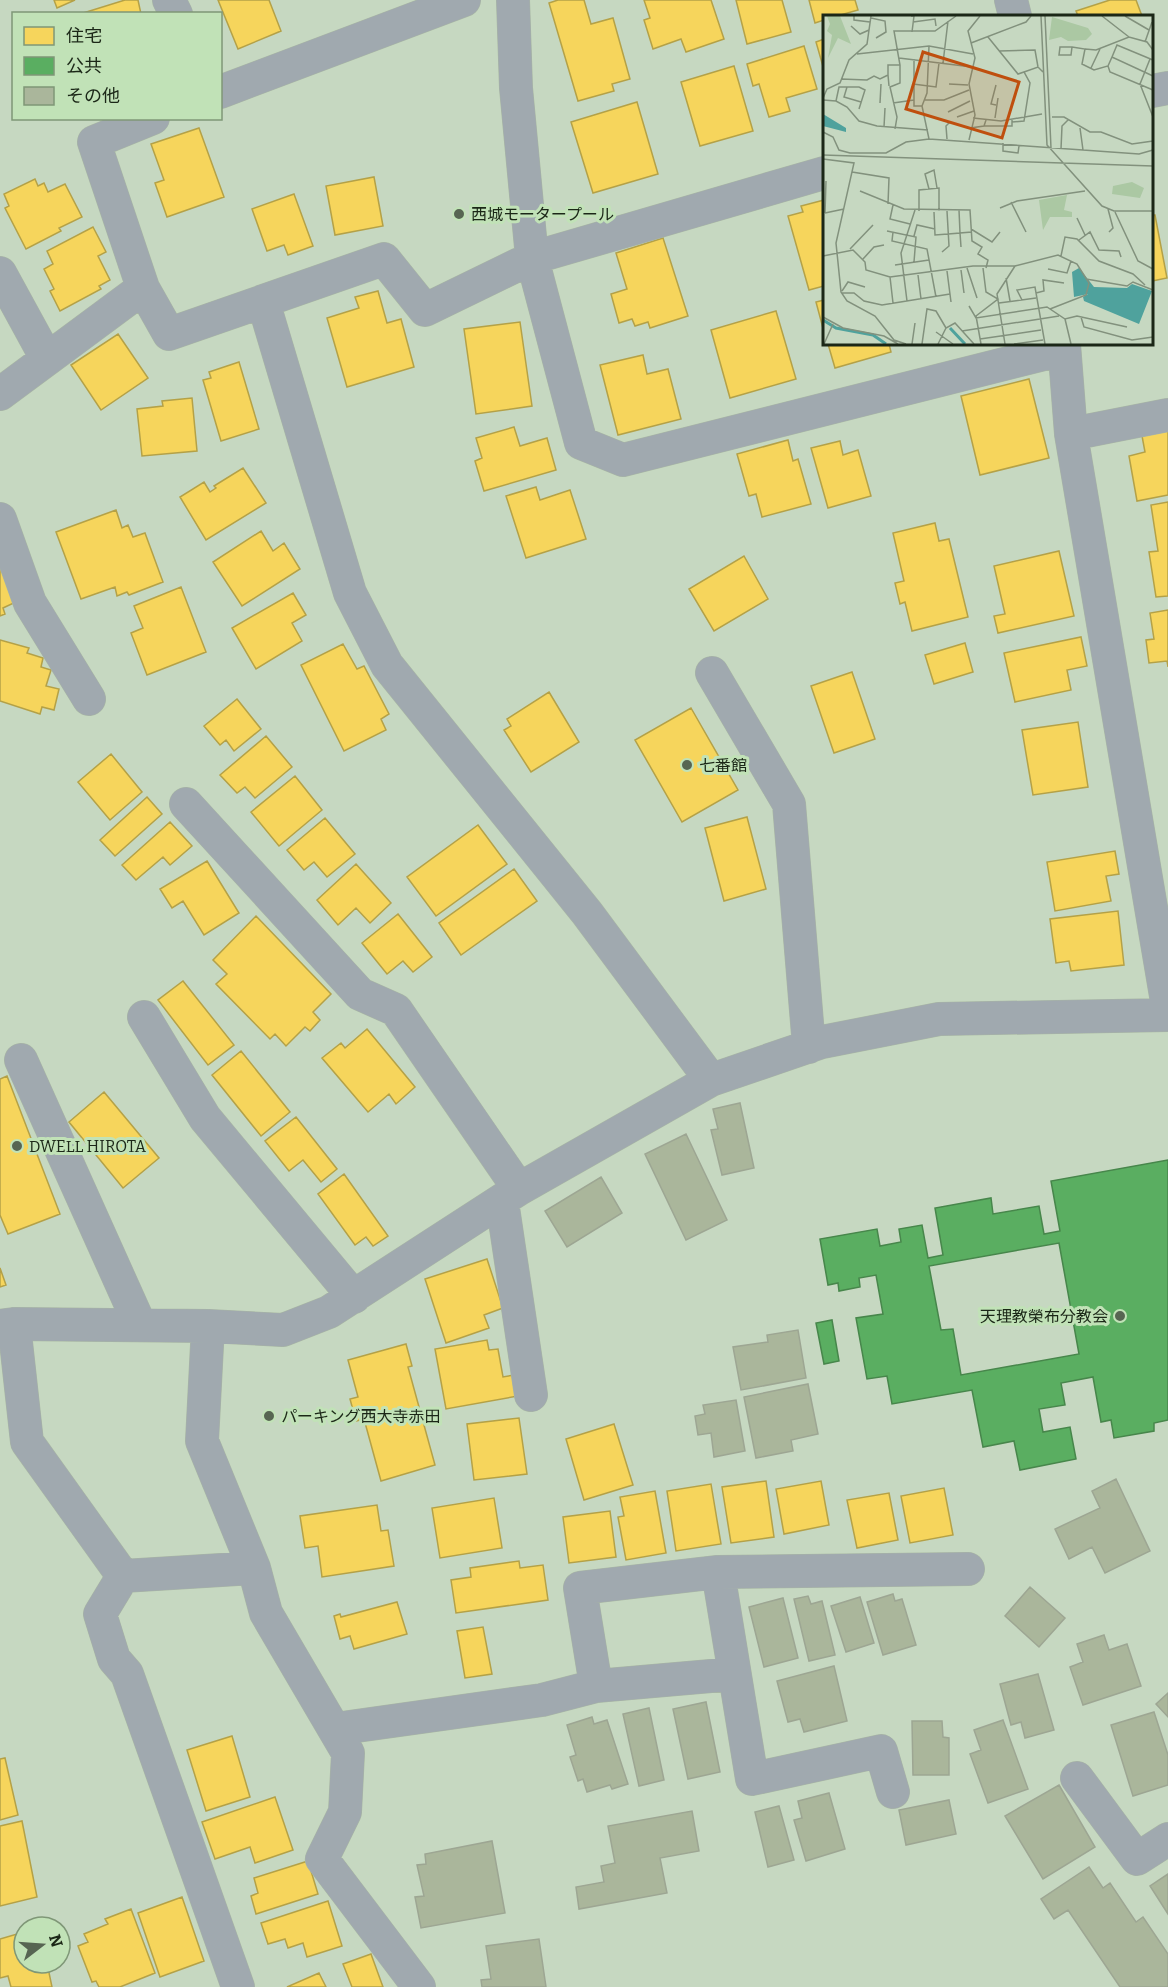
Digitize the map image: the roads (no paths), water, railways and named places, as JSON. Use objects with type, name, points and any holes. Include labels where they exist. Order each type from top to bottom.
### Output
[{"type":"street","points":[[222,91],[464,0]]},
{"type":"street","points":[[513,0],[516,88],[532,258],[581,443],[623,460],[1064,346],[1071,435],[1168,1008]]},
{"type":"street","points":[[1011,0],[1015,15]]},
{"type":"street","points":[[1153,91],[1168,88]]},
{"type":"street","points":[[148,120],[94,142],[143,288],[169,334],[384,259],[425,310],[532,258],[823,174]]},
{"type":"street","points":[[0,273],[47,359]]},
{"type":"street","points":[[0,394],[143,288]]},
{"type":"street","points":[[263,301],[350,593],[387,666],[587,913],[711,1080]]},
{"type":"street","points":[[1071,435],[1168,415]]},
{"type":"street","points":[[0,519],[30,603],[89,699]]},
{"type":"street","points":[[712,673],[789,804],[809,1047]]},
{"type":"street","points":[[186,804],[360,994],[396,1010],[511,1195],[531,1395]]},
{"type":"street","points":[[123,1576],[27,1442],[7,1325],[208,1326],[283,1330],[329,1312],[511,1195],[711,1080],[822,1042],[939,1019],[1168,1015]]},
{"type":"street","points":[[144,1017],[205,1118],[354,1297]]},
{"type":"street","points":[[21,1060],[140,1325]]},
{"type":"street","points":[[208,1326],[202,1441],[254,1568],[266,1613],[348,1753],[345,1812],[322,1859],[419,1987]]},
{"type":"street","points":[[123,1576],[254,1568]]},
{"type":"street","points":[[596,1686],[580,1588],[718,1572],[969,1569]]},
{"type":"street","points":[[718,1572],[752,1779],[881,1751],[893,1792]]},
{"type":"street","points":[[123,1576],[100,1614],[114,1659],[127,1674],[238,1987]]},
{"type":"street","points":[[335,1729],[542,1700],[596,1686],[734,1674]]},
{"type":"street","points":[[1077,1778],[1137,1859],[1168,1839]]},
{"type":"place","name":"西城モータープール","points":[[459,214]]},
{"type":"place","name":"七番館","points":[[687,765]]},
{"type":"place","name":"DWELL HIROTA","points":[[17,1146]]},
{"type":"place","name":"天理教榮布分教会","points":[[1120,1316]]},
{"type":"place","name":"パーキング西大寺赤田","points":[[269,1416]]}]
